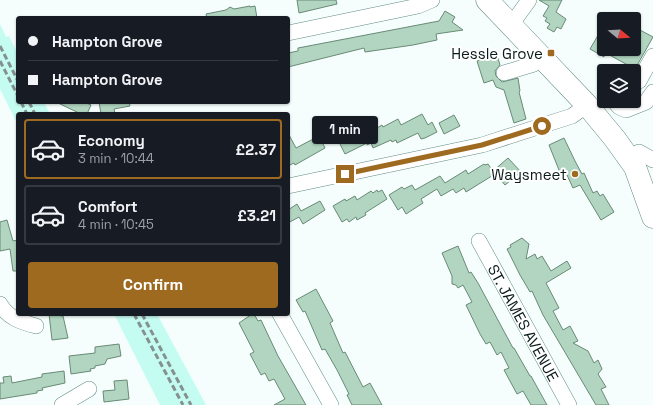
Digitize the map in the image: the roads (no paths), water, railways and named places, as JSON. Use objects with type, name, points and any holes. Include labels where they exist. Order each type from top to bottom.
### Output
[{"type":"highway","points":[[487,0],[594,112],[635,167],[653,217]]},
{"type":"street","points":[[290,33],[418,6],[432,0]]},
{"type":"street","points":[[511,25],[528,0]]},
{"type":"street","points":[[504,73],[534,64],[541,56]]},
{"type":"street","points":[[641,78],[651,62]]},
{"type":"street","points":[[641,104],[646,102],[653,92]]},
{"type":"street","points":[[290,186],[482,145],[572,116],[594,112],[602,108]]},
{"type":"street","points":[[621,108],[626,110],[631,108]]},
{"type":"street","points":[[639,152],[653,160]]},
{"type":"street","name":"ST. JAMES AVENUE","points":[[479,241],[569,405]]},
{"type":"street","points":[[0,304],[4,312],[18,321],[36,326]]},
{"type":"street","points":[[281,316],[331,405]]},
{"type":"street","points":[[62,405],[89,389]]},
{"type":"railway","points":[[0,46],[16,77]]},
{"type":"railway","points":[[0,61],[16,92]]},
{"type":"railway","points":[[22,104],[26,112]]},
{"type":"railway","points":[[30,104],[34,112]]},
{"type":"railway","points":[[135,316],[183,405]]},
{"type":"railway","points":[[143,316],[191,405]]},
{"type":"place","name":"Hessle Grove","points":[[551,53]]},
{"type":"place","name":"Waysmeet","points":[[575,174]]}]
